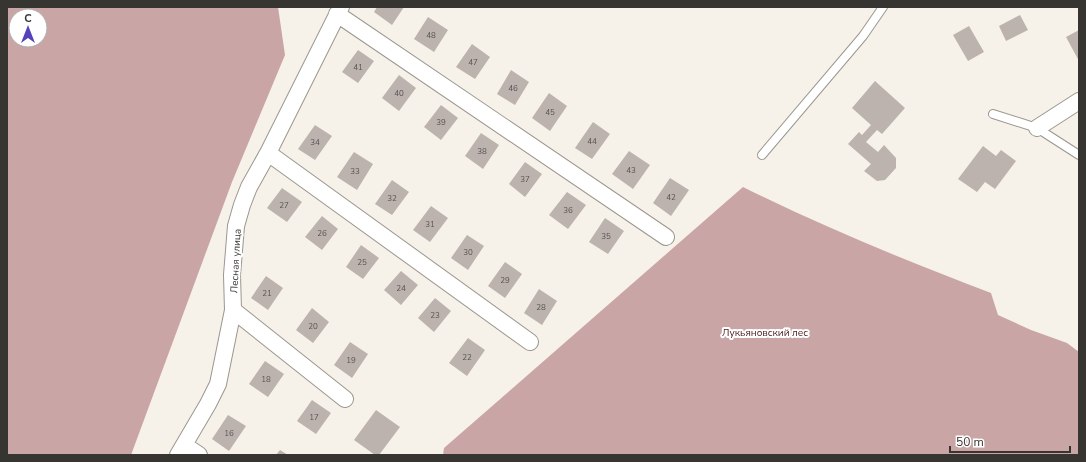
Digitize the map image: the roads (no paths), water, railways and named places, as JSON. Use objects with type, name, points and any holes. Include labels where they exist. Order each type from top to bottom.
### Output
[{"type":"street","name":"Лесная улица","points":[[181,450],[218,384],[233,310],[232,275],[236,226],[242,205],[249,187],[268,154],[339,10]]},
{"type":"street","points":[[339,10],[666,237]]},
{"type":"street","points":[[1037,128],[1079,101]]},
{"type":"street","points":[[268,154],[530,342]]},
{"type":"street","points":[[233,310],[346,399]]},
{"type":"street","points":[[181,450],[199,455]]},
{"type":"lane","points":[[762,155],[863,36],[883,7]]},
{"type":"lane","points":[[992,114],[1037,128],[1079,155]]},
{"type":"park label","name":"Лукьяновский лес","points":[[765,332]]}]
